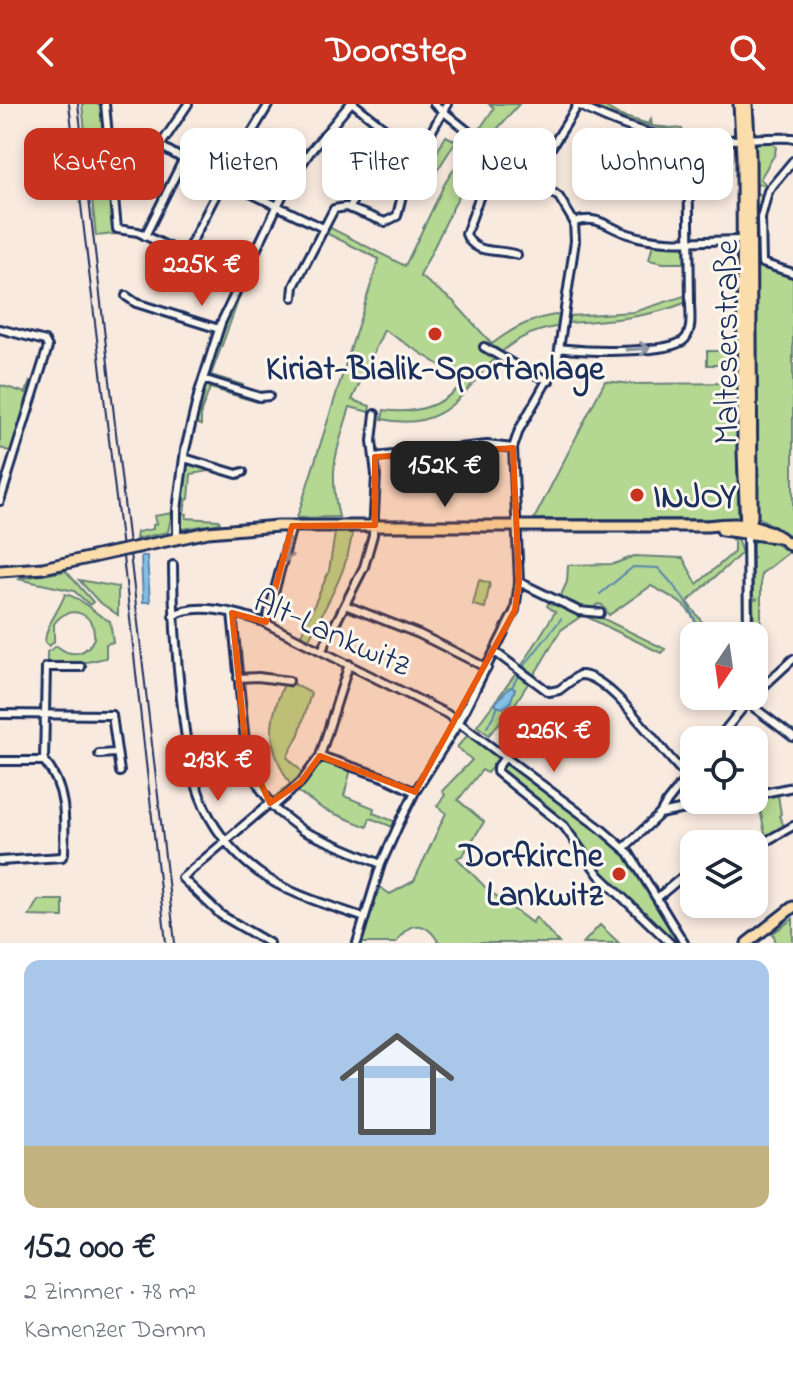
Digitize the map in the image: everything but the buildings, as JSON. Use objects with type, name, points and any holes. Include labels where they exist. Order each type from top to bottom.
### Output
[{"type":"main road","name":"Malteserstraße","points":[[743,108],[747,422],[752,507],[747,526]]},
{"type":"main road","points":[[0,571],[54,566],[232,529],[292,526],[747,526],[780,538],[793,547]]},
{"type":"main road","points":[[747,943],[769,923],[793,909]]},
{"type":"main road","points":[[753,943],[793,909]]},
{"type":"street","points":[[105,104],[107,128]]},
{"type":"street","points":[[164,140],[188,104]]},
{"type":"street","points":[[255,128],[269,104]]},
{"type":"street","points":[[177,538],[177,510],[184,458],[203,379],[219,329],[276,205],[299,166],[352,104],[383,128]]},
{"type":"street","points":[[434,104],[444,107],[468,128]]},
{"type":"street","points":[[556,139],[577,104],[634,128]]},
{"type":"street","points":[[432,128],[444,107]]},
{"type":"street","points":[[733,140],[793,138]]},
{"type":"street","points":[[793,161],[770,187],[761,218],[761,235],[762,263],[793,273]]},
{"type":"street","points":[[145,236],[180,166]]},
{"type":"street","points":[[357,943],[381,864],[415,792],[459,722],[515,610],[519,582],[513,448],[519,430],[549,381],[560,348],[575,241],[574,222],[556,195]]},
{"type":"street","points":[[114,200],[117,229],[145,236],[183,254],[187,254],[214,200]]},
{"type":"street","points":[[266,200],[323,228]]},
{"type":"street","points":[[350,209],[353,200]]},
{"type":"street","points":[[293,297],[294,286],[334,209],[350,209],[382,222],[395,219],[402,200]]},
{"type":"street","points":[[478,200],[466,234],[470,243],[477,248],[517,255]]},
{"type":"street","points":[[560,348],[640,349],[671,346],[684,340],[690,326],[689,200]]},
{"type":"street","points":[[574,222],[594,218],[624,233],[644,238],[746,240]]},
{"type":"street","points":[[126,296],[136,303],[219,329]]},
{"type":"street","points":[[0,329],[48,344],[0,501]]},
{"type":"street","points":[[484,347],[549,381]]},
{"type":"street","points":[[203,379],[260,397],[269,396]]},
{"type":"street","points":[[322,650],[364,567],[374,525],[375,457],[372,441],[375,414]]},
{"type":"street","points":[[375,457],[478,445],[513,448]]},
{"type":"street","points":[[184,458],[237,474],[243,472]]},
{"type":"street","points":[[266,623],[292,526]]},
{"type":"street","name":"Malteserstraße","points":[[747,526],[748,622]]},
{"type":"street","points":[[173,565],[173,616],[191,772],[202,803],[225,841],[250,866],[280,885],[365,918]]},
{"type":"street","points":[[519,582],[579,611],[600,613]]},
{"type":"street","points":[[345,605],[408,629],[487,668]]},
{"type":"street","name":"Alt-Lankwitz","points":[[173,616],[197,611],[232,613],[266,623],[459,722],[625,847],[684,943]]},
{"type":"street","points":[[232,613],[247,756],[257,784],[272,805],[292,824],[312,836],[381,864]]},
{"type":"street","points":[[495,652],[549,692],[557,692],[577,676],[591,676],[638,718],[662,751],[680,769]]},
{"type":"street","points":[[768,682],[793,659]]},
{"type":"street","points":[[269,943],[221,915],[182,878],[301,782],[320,756],[349,664]]},
{"type":"street","points":[[44,761],[46,667],[81,667]]},
{"type":"street","points":[[238,678],[289,681]]},
{"type":"street","points":[[728,726],[741,710]]},
{"type":"street","points":[[757,710],[793,737]]},
{"type":"street","points":[[0,714],[112,715],[120,772]]},
{"type":"street","points":[[99,754],[116,753]]},
{"type":"street","points":[[320,756],[386,778],[415,792]]},
{"type":"street","points":[[506,756],[495,770],[564,826],[599,875],[670,943]]},
{"type":"street","points":[[0,761],[44,761],[50,767],[63,795],[64,853],[62,857],[0,861]]},
{"type":"street","points":[[625,847],[660,814],[680,785]]},
{"type":"street","points":[[768,792],[793,787]]},
{"type":"street","points":[[660,814],[680,810]]},
{"type":"street","points":[[768,840],[793,826]]},
{"type":"street","points":[[657,898],[680,879]]},
{"type":"highlighted area","points":[[513,448],[519,582],[515,610],[415,792],[320,756],[301,782],[270,803],[246,751],[232,613],[266,622],[292,526],[375,525],[375,457]]},
{"type":"green space","points":[[82,104],[102,104],[104,128],[85,128]]},
{"type":"green space","points":[[489,104],[519,104],[498,128],[480,128],[494,108]]},
{"type":"green space","points":[[588,104],[607,104],[606,107],[621,116],[649,124],[651,119],[652,126],[672,128],[660,128],[629,121]]},
{"type":"green space","points":[[446,136],[453,140],[453,146],[437,171],[437,152]]},
{"type":"green space","points":[[770,141],[776,147],[775,154],[760,179],[768,186],[766,189],[766,186],[757,183],[756,193],[764,196],[756,195],[756,204],[755,144]]},
{"type":"green space","points":[[453,171],[453,200],[457,200],[420,276],[453,301],[492,344],[534,320],[562,314],[561,326],[515,342],[442,412],[426,419],[406,422],[382,419],[384,410],[407,411],[428,407],[448,397],[465,381],[384,330],[352,400],[370,406],[369,412],[350,407],[337,449],[334,486],[339,517],[297,518],[379,259],[324,232],[327,226],[405,266]]},
{"type":"green space","points":[[92,200],[112,200],[115,234],[96,236]]},
{"type":"green space","points":[[653,244],[684,245],[687,247],[687,263],[649,260]]},
{"type":"green space","points":[[756,264],[793,275],[793,537],[758,517]]},
{"type":"green space","points":[[238,293],[240,296],[211,375],[243,385],[243,388],[211,378],[208,374]]},
{"type":"green space","points":[[687,295],[687,302],[658,312],[568,323],[569,316],[634,312]]},
{"type":"green space","points":[[707,351],[727,351],[727,365],[707,365]]},
{"type":"green space","points":[[30,381],[35,384],[12,452],[0,448],[0,385],[26,393]]},
{"type":"green space","points":[[605,381],[632,384],[737,383],[738,516],[735,519],[534,519]]},
{"type":"green space","points":[[209,384],[257,399],[257,402],[210,388],[201,412],[201,425],[196,423],[205,386]]},
{"type":"green space","points":[[191,463],[209,468],[209,471],[191,474],[189,499],[186,500],[184,513],[187,514],[186,518],[219,520],[220,523],[183,529],[180,526],[187,465]]},
{"type":"green space","points":[[172,513],[168,532],[136,539],[137,532],[153,529],[156,524],[154,516]]},
{"type":"green space","points":[[335,533],[352,533],[350,547],[335,588],[309,639],[301,635],[329,571]]},
{"type":"green space","points":[[731,538],[737,539],[742,553],[687,602],[702,622],[695,622],[683,605],[651,586],[609,615],[602,605],[598,604],[591,610],[560,597],[567,582],[568,565],[614,564],[634,556],[683,558],[697,584],[734,552]]},
{"type":"green space","points":[[758,539],[774,543],[789,552],[761,574],[761,622],[754,622],[753,600],[758,599],[753,598],[753,543]]},
{"type":"green space","points":[[66,571],[93,602],[90,605],[74,591],[18,579]]},
{"type":"green space","points":[[79,580],[118,587],[118,615],[98,601]]},
{"type":"green space","points":[[479,580],[490,583],[485,608],[473,605]]},
{"type":"green space","points":[[65,594],[78,599],[110,621],[113,642],[106,644],[106,658],[68,665],[47,661],[47,652],[57,646],[78,653],[87,648],[94,638],[91,622],[80,613],[73,612],[54,624],[54,642],[49,646],[45,642]]},
{"type":"green space","points":[[551,599],[554,600],[552,606],[555,601],[604,619],[665,649],[661,653],[583,615],[561,630],[533,677],[521,667],[555,612],[547,606]]},
{"type":"green space","points":[[517,672],[529,682],[489,735],[477,726]]},
{"type":"green space","points":[[292,683],[311,693],[299,734],[287,757],[304,774],[273,803],[271,800],[290,784],[277,758],[272,723],[284,684],[290,687]]},
{"type":"green space","points":[[469,734],[499,759],[487,773],[482,770],[458,800],[484,822],[463,855],[457,858],[487,889],[532,923],[536,917],[559,943],[439,943],[429,930],[418,926],[406,930],[396,943],[361,943],[378,886],[390,894],[414,881],[446,813],[437,806],[445,795],[442,791],[472,760],[457,747]]},
{"type":"green space","points":[[321,759],[351,769],[344,796],[374,808],[373,813],[396,822],[393,827],[370,818],[367,827],[323,809],[297,791]]},
{"type":"green space","points":[[505,760],[620,845],[681,943],[673,943],[603,876],[570,831],[500,770]]},
{"type":"green space","points":[[778,795],[779,816],[785,828],[768,838],[761,814],[768,814],[768,797]]},
{"type":"green space","points":[[38,900],[63,900],[63,917],[29,916]]},
{"type":"green space","points":[[793,919],[793,943],[776,943],[773,933]]},
{"type":"green space","points":[[600,925],[619,943],[583,943]]},
{"type":"water","points":[[141,556],[147,556],[150,602],[143,602]]},
{"type":"water","points":[[510,687],[515,689],[510,703],[503,708],[496,706],[496,702]]},
{"type":"waterway","points":[[600,594],[633,567],[658,568],[678,591],[695,622]]},
{"type":"waterway","points":[[524,666],[561,619]]},
{"type":"waterway","points":[[512,687],[518,676]]},
{"type":"waterway","points":[[487,727],[498,707]]},
{"type":"tram line","points":[[78,104],[175,943]]},
{"type":"railway","points":[[69,104],[166,943]]},
{"type":"place","name":"Kiriat-Bialik-Sportanlage","points":[[435,334]]},
{"type":"place","name":"INJOY","points":[[637,495]]},
{"type":"place","name":"Dorfkirche Lankwitz","points":[[619,874]]}]
